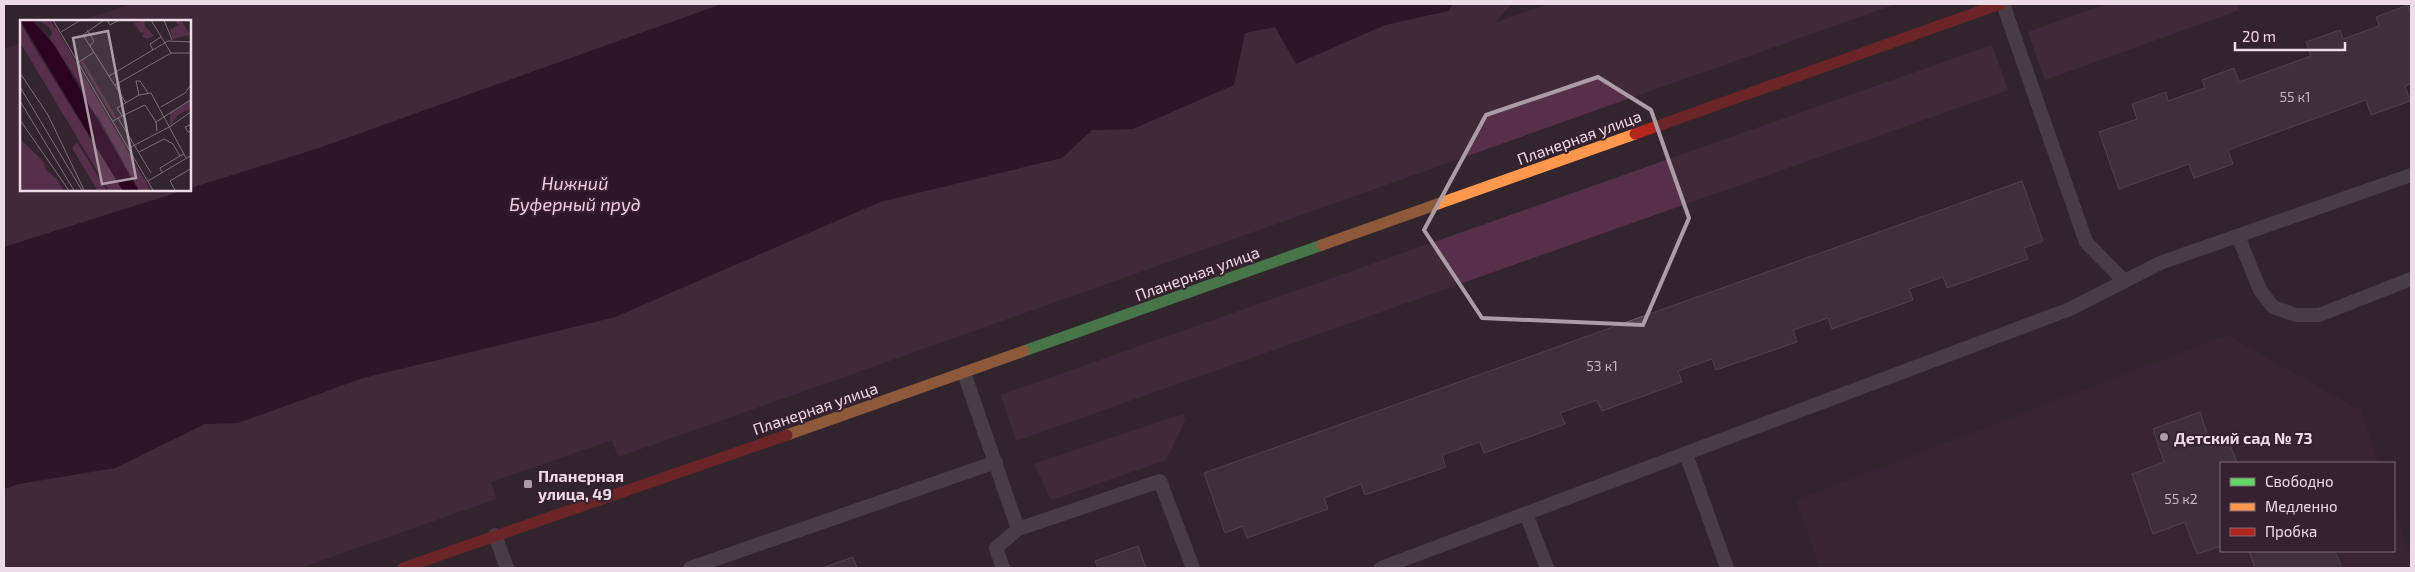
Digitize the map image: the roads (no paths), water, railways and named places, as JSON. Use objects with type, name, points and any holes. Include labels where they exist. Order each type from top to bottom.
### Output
[{"type":"street","name":"Планерная улица","points":[[403,568],[964,373],[2002,4]]},
{"type":"lane","points":[[2002,4],[2086,242],[2124,281]]},
{"type":"lane","points":[[1381,568],[2070,309],[2160,263],[2411,175]]},
{"type":"lane","points":[[2238,236],[2260,290],[2273,308],[2296,315],[2319,315],[2411,279]]},
{"type":"lane","points":[[964,373],[1018,529]]},
{"type":"lane","points":[[1686,454],[1727,568]]},
{"type":"lane","points":[[690,568],[996,462]]},
{"type":"lane","points":[[1003,568],[996,548],[1018,529],[1160,481],[1193,568]]},
{"type":"lane","points":[[1526,514],[1547,568]]},
{"type":"lane","points":[[495,535],[507,568]]},
{"type":"water","name":"Нижний Буферный пруд","points":[[722,4],[1453,4],[1448,11],[1385,25],[1296,64],[1275,27],[1245,33],[1234,85],[1133,129],[1092,130],[1062,158],[880,202],[615,317],[363,378],[238,423],[205,424],[115,468],[19,484],[4,489],[4,247],[182,191],[191,191],[191,188],[322,147]]},
{"type":"place","name":"Детский сад № 73","points":[[2164,437]]},
{"type":"place","name":"Планерная улица, 49","points":[[528,484]]}]
